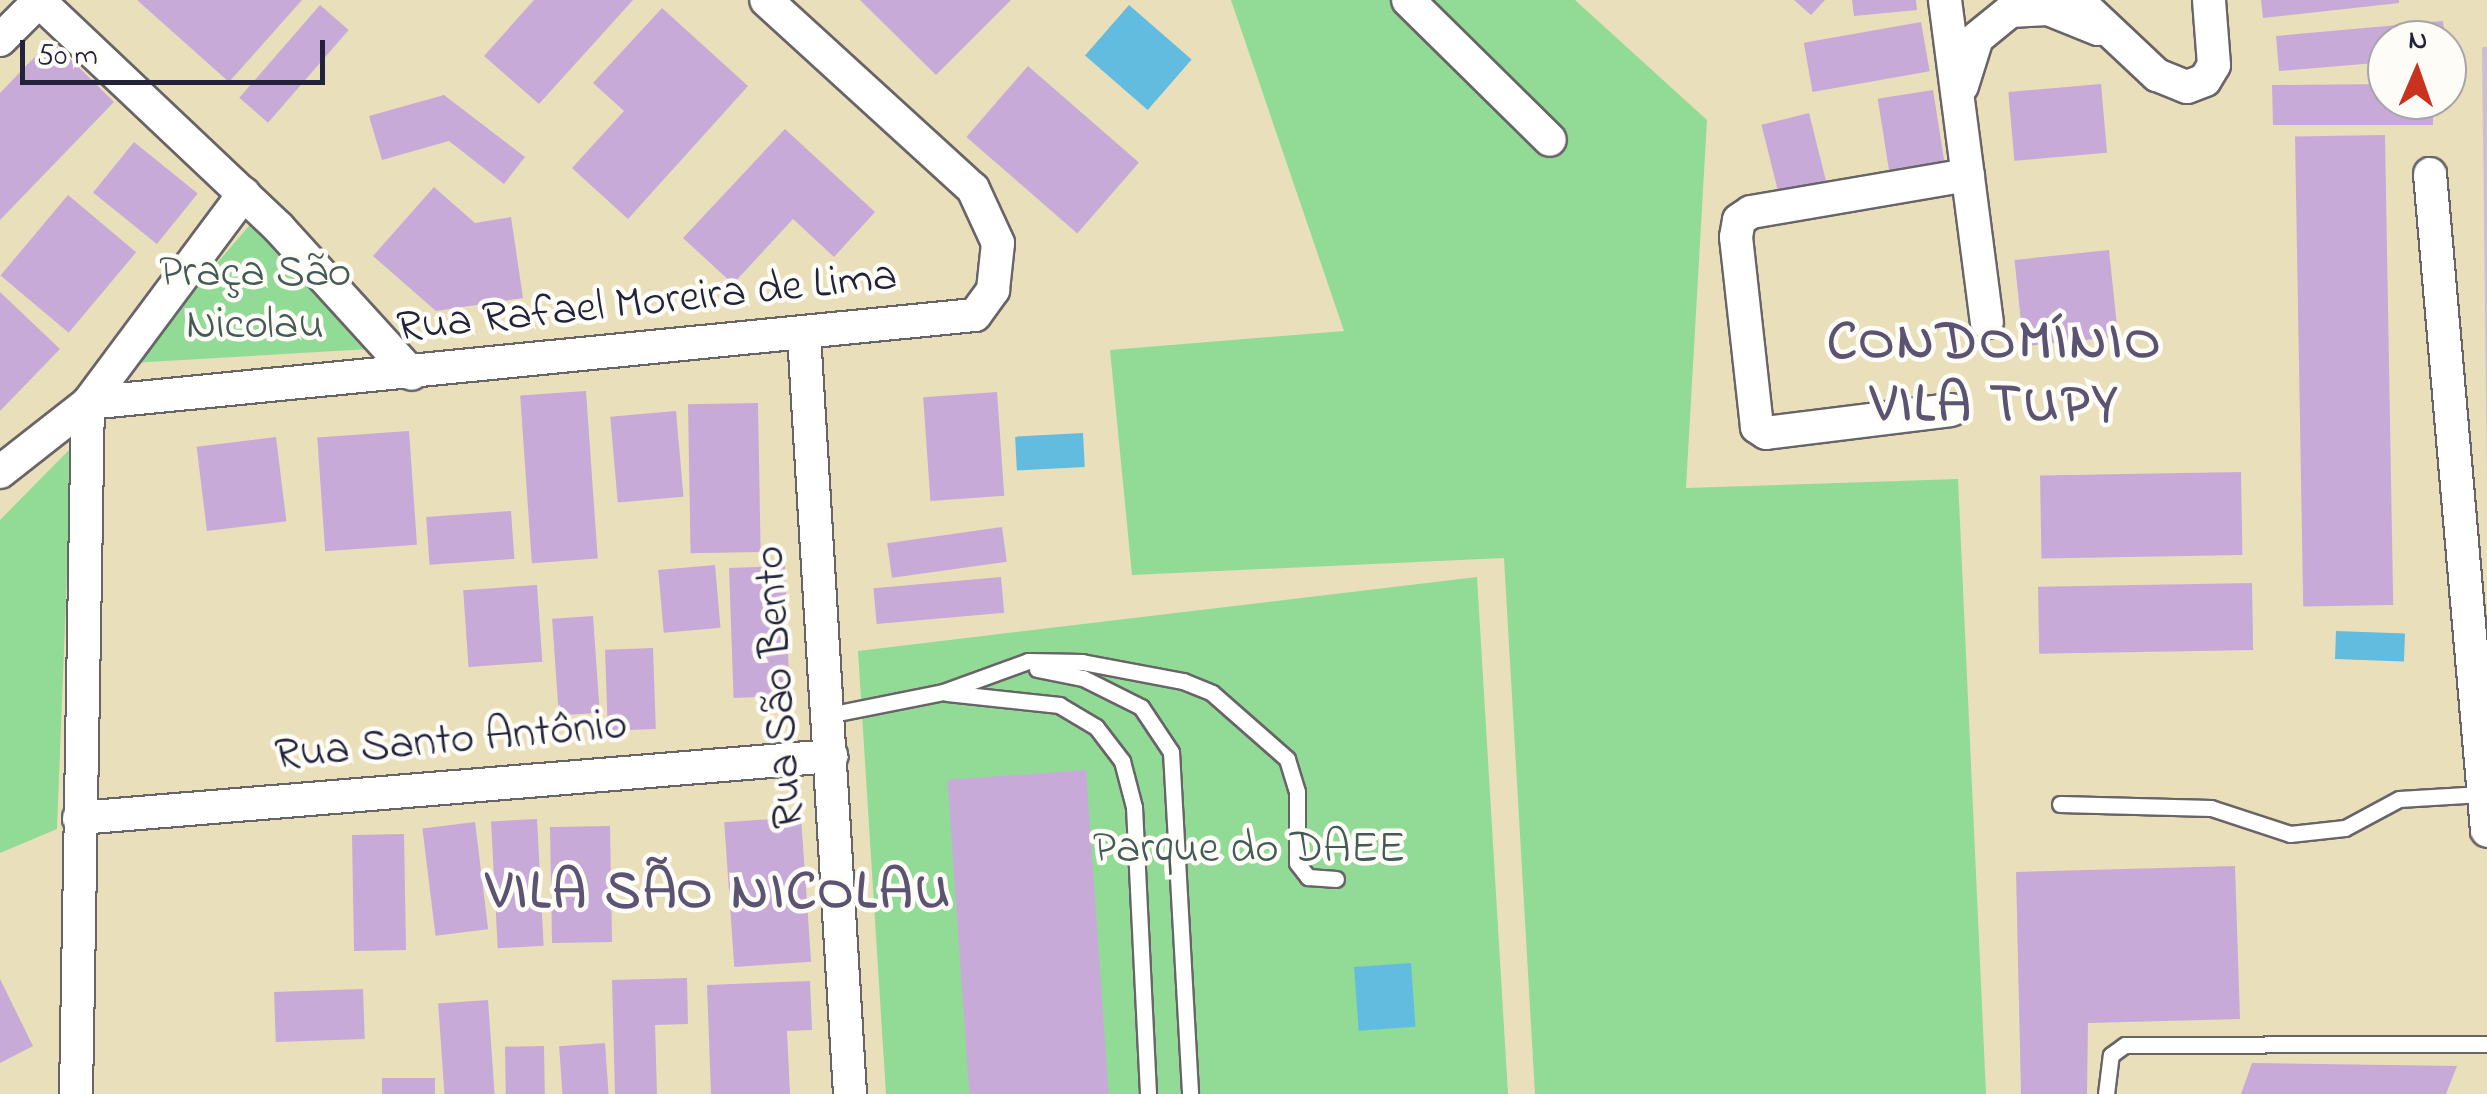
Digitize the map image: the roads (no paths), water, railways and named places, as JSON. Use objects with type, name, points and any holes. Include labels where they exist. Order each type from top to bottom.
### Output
[{"type":"street","points":[[0,40],[39,0],[244,194],[412,374]]},
{"type":"street","name":"Rua Rafael Moreira de Lima","points":[[88,403],[412,374],[975,315],[998,267],[990,216],[973,188],[766,0]]},
{"type":"street","points":[[1408,0],[1550,140]]},
{"type":"street","points":[[1945,0],[1987,322]]},
{"type":"street","points":[[2077,0],[2166,81],[2186,87],[2209,76],[2216,54],[2209,0]]},
{"type":"street","points":[[1958,100],[1977,38],[2010,11],[2048,9],[2116,38]]},
{"type":"street","points":[[2430,174],[2487,831]]},
{"type":"street","points":[[1950,410],[1766,433],[1757,427],[1736,237],[1739,220],[1752,212],[1968,175]]},
{"type":"street","points":[[0,472],[88,403],[244,194]]},
{"type":"street","name":"Rua São Bento","points":[[804,334],[850,1094]]},
{"type":"street","points":[[76,1094],[88,403]]},
{"type":"street","name":"Rua Santo Antônio","points":[[79,818],[830,756]]},
{"type":"lane","points":[[828,715],[943,692],[1028,661],[1082,662],[1183,681],[1212,694],[1287,759],[1297,792],[1297,863],[1308,876],[1336,879]]},
{"type":"lane","points":[[984,700],[1003,670]]},
{"type":"lane","points":[[1003,670],[1083,678],[1142,707],[1163,733],[1174,772],[1190,1094]]},
{"type":"lane","points":[[943,692],[984,700],[1042,700],[1078,713],[1122,761],[1134,807],[1148,1094]]},
{"type":"lane","points":[[2060,804],[2204,808],[2290,834],[2345,828],[2414,796],[2482,794]]},
{"type":"lane","points":[[2106,1094],[2111,1054],[2124,1045],[2487,1044]]},
{"type":"water","points":[[1129,5],[1192,59],[1148,110],[1085,56]]},
{"type":"water","points":[[1083,433],[1085,467],[1017,471],[1015,437]]},
{"type":"water","points":[[2336,631],[2405,633],[2404,661],[2335,659]]},
{"type":"water","points":[[1411,963],[1415,1027],[1359,1031],[1354,967]]},
{"type":"district","name":"CONDOMÍNIO VILA TUPY","points":[[1995,376]]},
{"type":"district","name":"VILA SÃO NICOLAU","points":[[719,895]]},
{"type":"park label","name":"Praça São Nicolau","points":[[255,301]]},
{"type":"park label","name":"Parque do DAEE","points":[[1249,851]]}]
